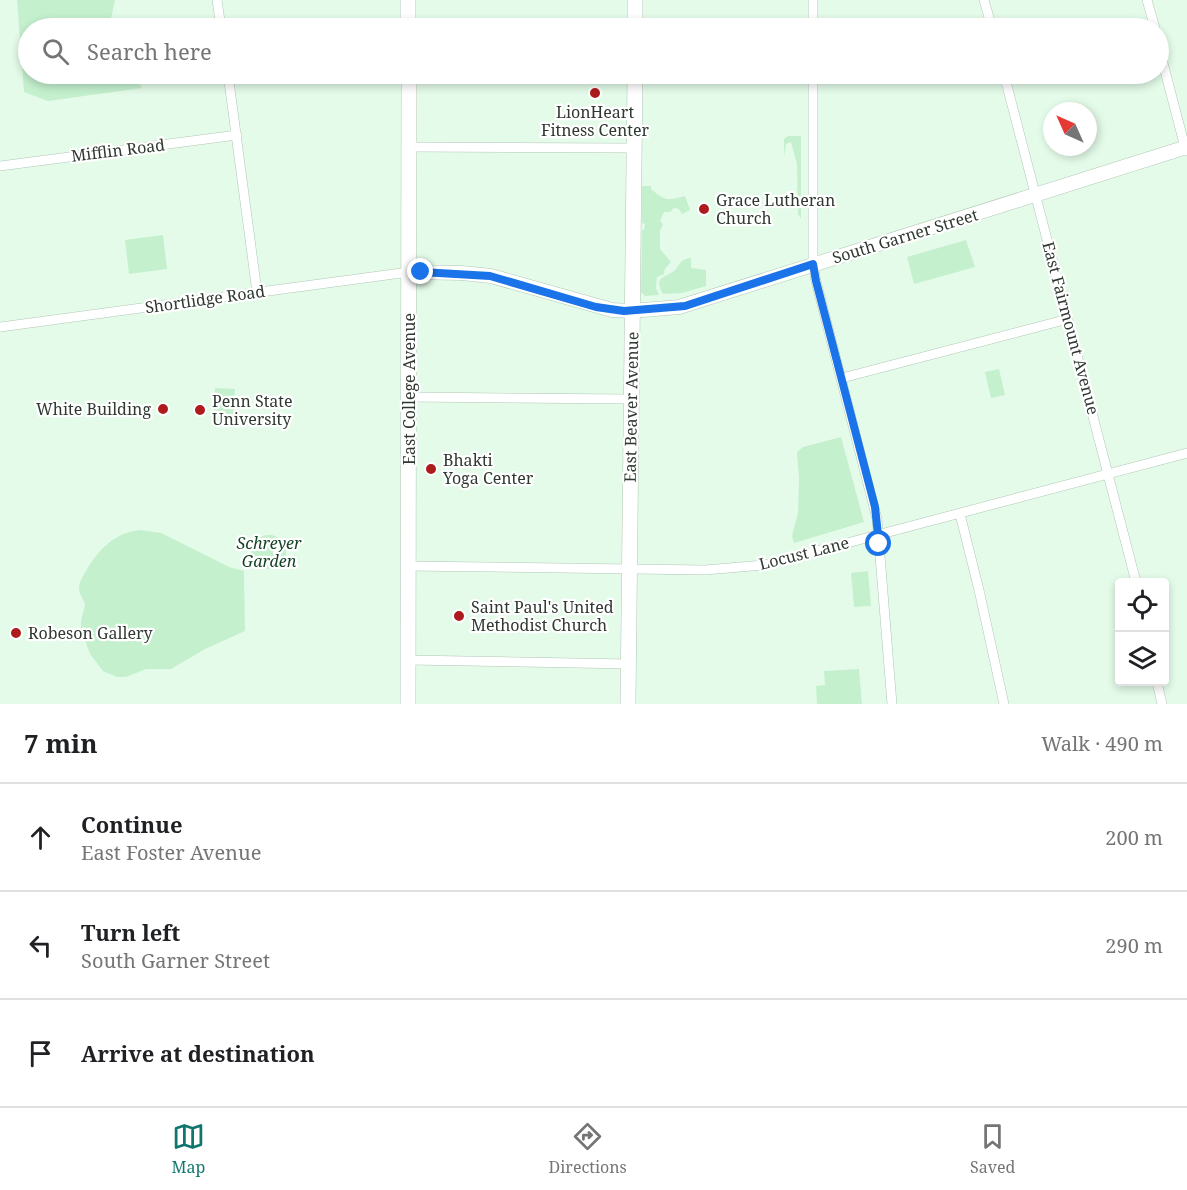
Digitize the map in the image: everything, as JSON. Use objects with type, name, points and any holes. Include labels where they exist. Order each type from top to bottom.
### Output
[{"type":"main road","points":[[408,0],[408,18]]},
{"type":"main road","points":[[634,0],[635,18]]},
{"type":"main road","name":"East College Avenue","points":[[408,704],[409,84]]},
{"type":"main road","name":"East Beaver Avenue","points":[[628,704],[634,84]]},
{"type":"street","points":[[217,0],[220,18]]},
{"type":"street","points":[[813,0],[813,18]]},
{"type":"street","points":[[984,0],[989,18]]},
{"type":"street","points":[[1147,0],[1152,18]]},
{"type":"street","points":[[229,84],[257,292]]},
{"type":"street","points":[[813,84],[813,264],[873,501],[879,534],[892,704]]},
{"type":"street","name":"East Fairmount Avenue","points":[[1007,84],[1135,578]]},
{"type":"street","points":[[1169,84],[1186,149]]},
{"type":"street","name":"Mifflin Road","points":[[0,166],[237,135]]},
{"type":"street","points":[[409,147],[634,148]]},
{"type":"street","name":"South Garner Street","points":[[409,272],[490,276],[596,307],[631,311],[685,306],[813,264],[1186,149]]},
{"type":"street","name":"Shortlidge Road","points":[[0,327],[409,272]]},
{"type":"street","points":[[842,378],[1068,319]]},
{"type":"street","points":[[409,397],[630,399]]},
{"type":"street","name":"Locust Lane","points":[[409,566],[705,570],[764,565],[1187,453]]},
{"type":"street","points":[[960,514],[1004,704]]},
{"type":"street","points":[[409,660],[629,664]]},
{"type":"street","points":[[1158,686],[1162,704]]},
{"type":"green space","points":[[17,0],[115,0],[111,18],[18,18]]},
{"type":"green space","points":[[23,84],[140,84],[142,88],[48,101],[24,92]]},
{"type":"green space","points":[[788,136],[801,136],[801,219],[798,214],[797,164],[791,142],[786,144],[784,156],[784,139]]},
{"type":"green space","points":[[642,186],[651,186],[651,189],[667,199],[685,196],[690,210],[682,214],[679,209],[674,208],[670,212],[664,212],[660,221],[663,224],[660,231],[660,249],[671,262],[664,274],[657,277],[656,288],[659,295],[645,296],[641,292],[642,230],[645,224],[642,223]]},
{"type":"green space","points":[[163,235],[167,269],[129,274],[125,240]]},
{"type":"green space","points":[[966,240],[975,267],[914,284],[907,257]]},
{"type":"green space","points":[[691,258],[691,268],[706,270],[706,286],[682,293],[663,294],[660,280],[673,272],[683,260]]},
{"type":"green space","points":[[999,369],[1005,395],[991,398],[985,372]]},
{"type":"green space","points":[[215,388],[235,389],[233,424],[214,423]]},
{"type":"green space","points":[[841,437],[864,522],[794,543],[792,536],[798,513],[797,452],[803,447]]},
{"type":"green space","points":[[140,530],[161,533],[229,567],[244,571],[245,631],[205,649],[171,669],[146,669],[126,677],[117,677],[103,671],[90,654],[81,629],[85,605],[79,586],[91,563],[108,543],[122,535]]},
{"type":"green space","name":"Schreyer Garden","points":[[269,535],[281,540],[286,552],[281,564],[269,569],[257,564],[252,552],[257,540]]},
{"type":"green space","points":[[868,571],[871,606],[854,607],[851,573]]},
{"type":"green space","points":[[859,669],[862,704],[817,704],[816,686],[825,685],[824,671]]},
{"type":"place","name":"LionHeart Fitness Center","points":[[595,93]]},
{"type":"place","name":"Grace Lutheran Church","points":[[704,209]]},
{"type":"place","name":"White Building","points":[[163,409]]},
{"type":"place","name":"Penn State University","points":[[200,410]]},
{"type":"place","name":"Bhakti Yoga Center","points":[[431,469]]},
{"type":"place","name":"Saint Paul's United Methodist Church","points":[[459,616]]},
{"type":"place","name":"Robeson Gallery","points":[[16,633]]},
{"type":"route","points":[[421,272],[482,274],[596,307],[624,311],[685,306],[813,264],[878,519],[879,544]]}]
